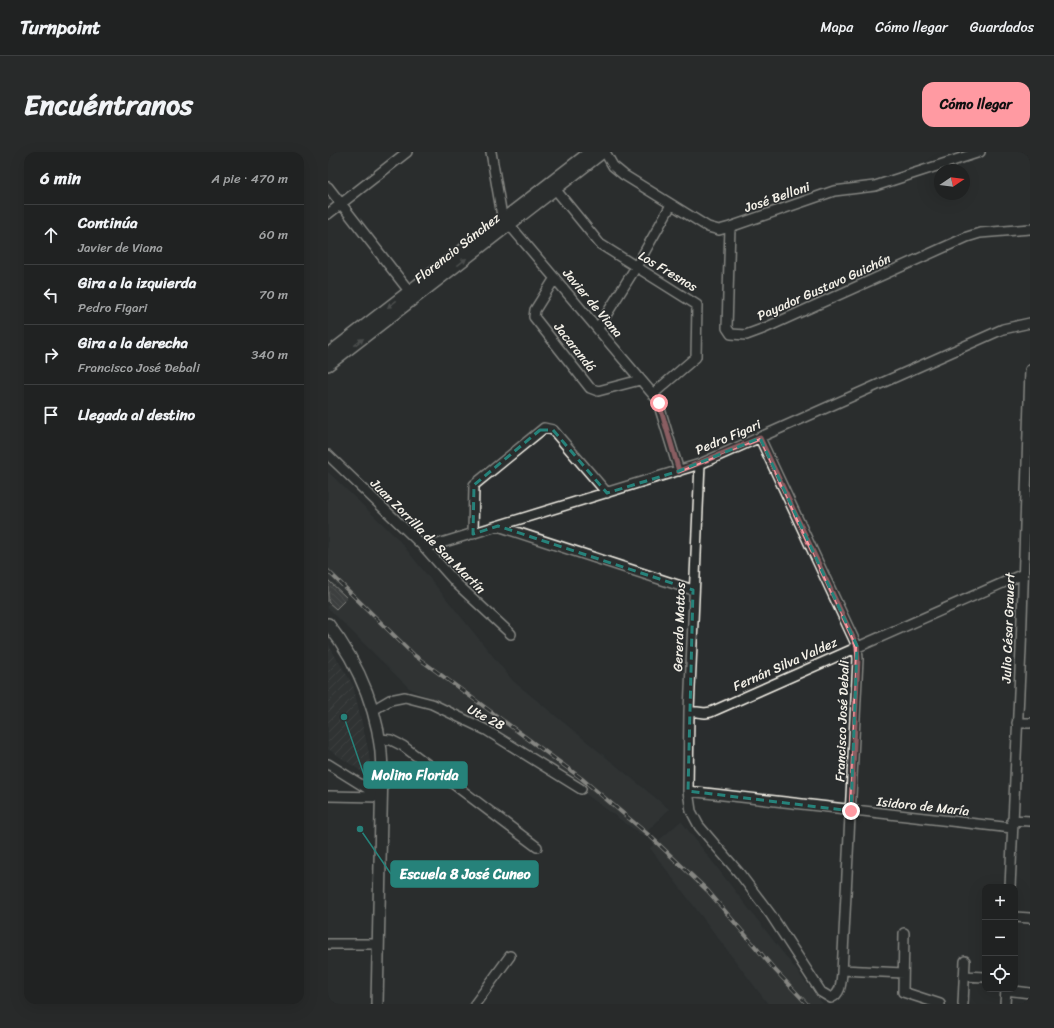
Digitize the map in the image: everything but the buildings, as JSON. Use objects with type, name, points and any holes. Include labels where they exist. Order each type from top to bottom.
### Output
[{"type":"street","points":[[328,214],[407,152]]},
{"type":"street","name":"Javier de Viana","points":[[491,152],[500,212],[653,394],[659,403],[679,471]]},
{"type":"street","name":"Florencio Sánchez","points":[[328,354],[412,295],[507,222],[552,186],[590,152]]},
{"type":"street","name":"Florencio Sánchez","points":[[552,186],[604,152]]},
{"type":"street","name":"José Belloni","points":[[604,152],[618,171],[708,227],[719,230],[834,191],[875,186],[980,152]]},
{"type":"street","name":"Los Fresnos","points":[[552,186],[600,244],[695,303],[698,309],[696,357],[653,394]]},
{"type":"street","points":[[328,187],[412,295]]},
{"type":"street","points":[[598,328],[636,267],[671,205]]},
{"type":"street","name":"Payador Gustavo Guichón","points":[[730,227],[727,322],[728,332],[735,336],[746,335],[765,328],[967,237],[980,233],[1030,229]]},
{"type":"street","name":"Jacarandá","points":[[555,278],[535,310],[534,317],[590,388],[598,391],[640,380]]},
{"type":"street","name":"Florencio Sánchez","points":[[328,366],[412,295]]},
{"type":"street","name":"Pedro Figari","points":[[425,548],[578,500],[606,493],[700,464],[1004,329],[1030,323]]},
{"type":"street","name":"Julio César Grauert","points":[[1010,884],[1017,723],[1025,649],[1023,574],[1029,450],[1030,370]]},
{"type":"street","points":[[473,534],[474,485],[544,428],[553,430],[606,493]]},
{"type":"street","name":"Francisco José Debali","points":[[688,791],[691,811],[699,826],[740,874],[771,915],[821,992],[831,998],[835,996],[840,989],[842,970],[851,811],[858,659],[857,646],[760,438]]},
{"type":"street","name":"Juan Zorrilla de San Martín","points":[[328,455],[425,548],[457,584],[511,634]]},
{"type":"street","name":"Gererdo Mattos","points":[[688,791],[693,590],[700,464]]},
{"type":"street","points":[[498,526],[693,590]]},
{"type":"street","name":"Fernán Silva Valdez","points":[[689,711],[705,713],[711,712],[857,646],[1023,574]]},
{"type":"street","points":[[328,624],[357,670],[373,710],[380,739],[382,755],[376,1004]]},
{"type":"street","name":"Ute 28","points":[[373,710],[390,700],[405,697],[432,704],[486,730],[581,789]]},
{"type":"street","points":[[1017,723],[1030,723]]},
{"type":"street","points":[[380,739],[391,740],[403,746],[537,847]]},
{"type":"street","points":[[328,764],[381,797]]},
{"type":"street","name":"Isidoro de María","points":[[688,791],[851,811],[1012,824],[1030,821]]},
{"type":"street","points":[[328,796],[381,797]]},
{"type":"street","points":[[1018,917],[1030,918]]},
{"type":"street","points":[[904,933],[903,992],[940,1004]]},
{"type":"street","points":[[328,944],[378,944]]},
{"type":"street","points":[[475,1004],[510,956]]},
{"type":"street","points":[[963,1004],[965,961]]},
{"type":"street","points":[[842,970],[903,973]]},
{"type":"street","points":[[964,976],[982,978]]},
{"type":"street","points":[[1005,1004],[1006,992]]},
{"type":"street","points":[[1018,992],[1030,993]]},
{"type":"highlighted area","points":[[540,430],[553,430],[607,493],[679,471],[760,438],[857,646],[851,811],[688,791],[693,590],[498,526],[473,534],[474,485]]},
{"type":"shaded area","points":[[328,472],[397,538],[513,681],[669,809],[643,836],[508,737],[409,688],[328,608]]},
{"type":"shaded area","points":[[328,644],[353,685],[369,753],[371,778],[328,749]]},
{"type":"shaded area","points":[[681,821],[823,1004],[768,1004],[650,848]]},
{"type":"railway","points":[[328,571],[414,655],[581,778],[651,837],[708,891],[775,970],[807,1004]]},
{"type":"place","name":"Molino Florida","points":[[344,717]]},
{"type":"place","name":"Escuela 8 José Cuneo","points":[[360,829]]},
{"type":"route","points":[[659,403],[679,471],[700,464],[760,438],[857,646],[858,659],[851,811]]}]
